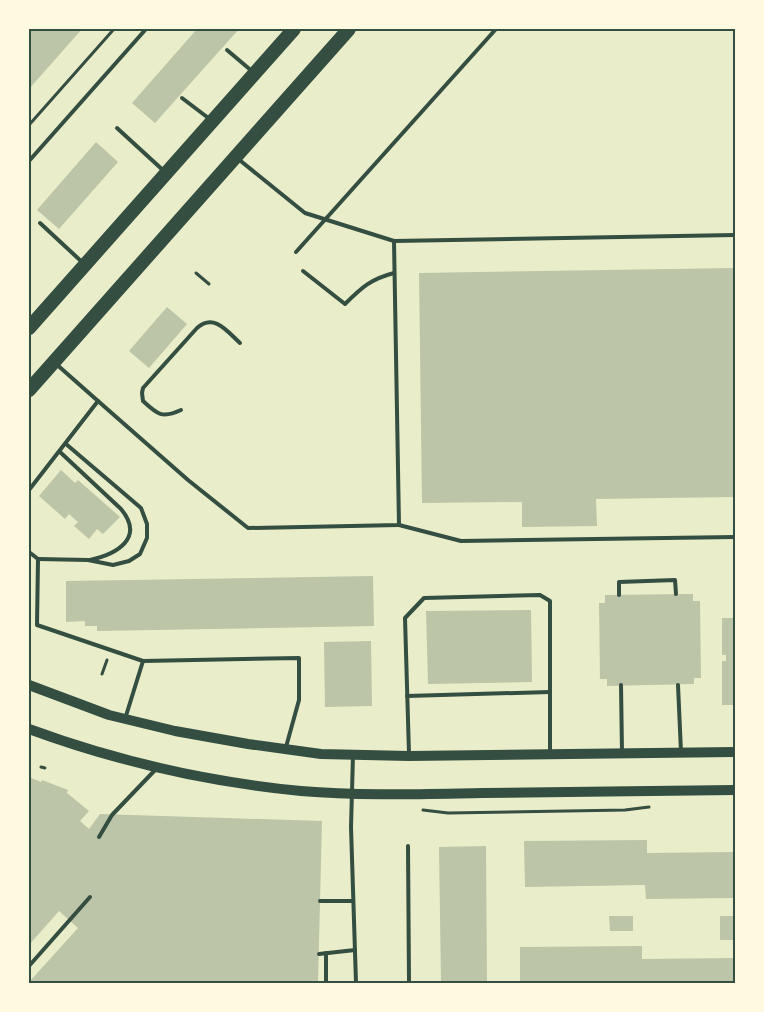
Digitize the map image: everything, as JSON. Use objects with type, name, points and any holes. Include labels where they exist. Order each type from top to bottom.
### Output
[{"type":"highway","points":[[29,390],[349,29]]},
{"type":"highway","points":[[29,328],[291,30]]},
{"type":"main road","points":[[29,685],[58,697],[125,719],[175,731],[285,750],[353,755],[409,756],[735,752]]},
{"type":"main road","points":[[29,729],[96,752],[157,768],[252,784],[309,791],[352,794],[735,790]]},
{"type":"lane","points":[[29,161],[146,29]]},
{"type":"lane","points":[[296,252],[496,29]]},
{"type":"lane","points":[[227,50],[255,73]]},
{"type":"lane","points":[[182,98],[212,121]]},
{"type":"lane","points":[[117,128],[166,173]]},
{"type":"lane","points":[[236,156],[305,213],[394,241],[735,235]]},
{"type":"lane","points":[[40,223],[85,264]]},
{"type":"lane","points":[[394,241],[399,525]]},
{"type":"lane","points":[[303,271],[345,304],[363,286],[376,278],[394,273]]},
{"type":"lane","points":[[180,410],[167,415],[156,413],[143,401],[143,388],[197,328],[204,323],[220,324],[240,343]]},
{"type":"lane","points":[[54,362],[188,480],[248,528],[399,525],[461,541],[735,537]]},
{"type":"lane","points":[[29,490],[98,401]]},
{"type":"lane","points":[[29,552],[38,559],[88,560],[113,565],[140,554],[147,538],[147,524],[142,508],[66,444]]},
{"type":"lane","points":[[60,452],[128,517],[130,526],[129,537],[122,546],[108,556],[88,560]]},
{"type":"lane","points":[[38,559],[37,624],[143,661],[299,658],[299,700],[285,750]]},
{"type":"lane","points":[[619,595],[619,582],[676,580],[676,594]]},
{"type":"lane","points":[[409,756],[405,618],[424,598],[540,595],[550,601],[550,754]]},
{"type":"lane","points":[[125,719],[143,661]]},
{"type":"lane","points":[[620,685],[622,754]]},
{"type":"lane","points":[[678,685],[682,753]]},
{"type":"lane","points":[[408,696],[550,692]]},
{"type":"lane","points":[[353,755],[353,901],[356,983]]},
{"type":"lane","points":[[100,837],[112,815],[157,768]]},
{"type":"lane","points":[[408,846],[409,983]]},
{"type":"lane","points":[[29,966],[90,897]]},
{"type":"lane","points":[[320,901],[353,901]]},
{"type":"lane","points":[[319,954],[355,950]]},
{"type":"lane","points":[[326,953],[326,983]]},
{"type":"path","points":[[29,125],[114,29]]},
{"type":"path","points":[[196,273],[209,284]]},
{"type":"path","points":[[102,674],[107,658]]},
{"type":"building","points":[[29,29],[82,29],[29,89]]},
{"type":"building","points":[[197,29],[239,29],[155,123],[132,103]]},
{"type":"building","points":[[96,142],[118,162],[59,229],[37,210]]},
{"type":"building","points":[[735,268],[735,497],[596,499],[597,526],[522,527],[522,502],[422,503],[419,273]]},
{"type":"building","points":[[167,307],[187,324],[149,368],[129,351]]},
{"type":"building","points":[[61,470],[75,483],[78,480],[120,517],[103,534],[97,529],[89,539],[74,526],[78,522],[69,514],[65,519],[39,496]]},
{"type":"building","points":[[373,576],[374,626],[97,631],[97,626],[85,626],[85,621],[66,622],[66,581]]},
{"type":"building","points":[[693,594],[693,601],[700,601],[701,678],[694,678],[694,684],[607,686],[607,679],[600,679],[599,603],[605,603],[605,595]]},
{"type":"building","points":[[531,610],[532,682],[428,684],[426,611]]},
{"type":"building","points":[[722,618],[735,618],[735,705],[722,705],[722,661],[726,661],[726,655],[722,655]]},
{"type":"building","points":[[371,641],[372,706],[325,707],[324,642]]},
{"type":"building","points":[[29,777],[68,790],[67,793],[89,811],[80,821],[89,829],[100,814],[322,821],[318,983],[30,983],[78,928],[59,911],[29,945]]},
{"type":"building","points":[[647,840],[647,853],[735,852],[735,898],[646,899],[645,885],[525,887],[524,841]]},
{"type":"building","points":[[486,846],[487,983],[441,983],[439,847]]},
{"type":"building","points":[[609,916],[633,916],[633,931],[610,931]]},
{"type":"building","points":[[720,916],[735,916],[735,940],[720,940]]},
{"type":"building","points":[[642,946],[642,959],[735,958],[735,983],[520,983],[520,947]]}]
